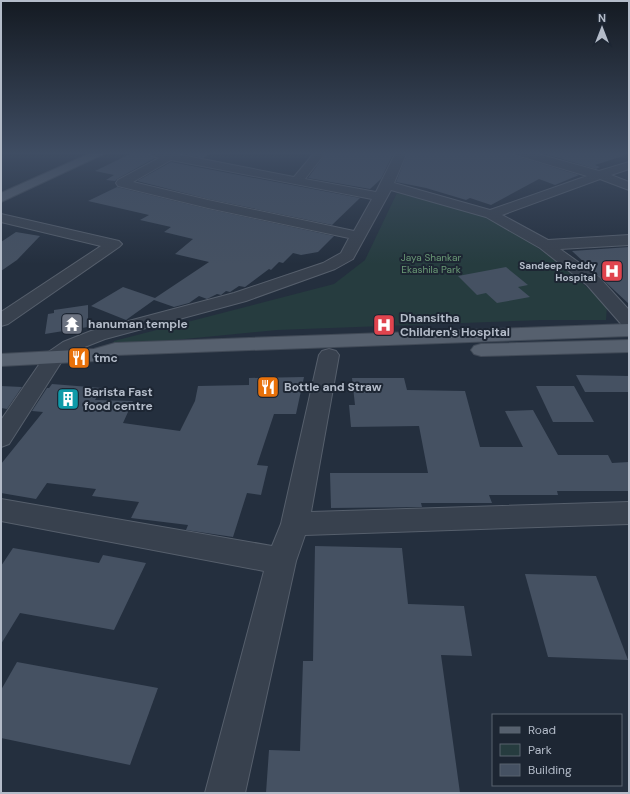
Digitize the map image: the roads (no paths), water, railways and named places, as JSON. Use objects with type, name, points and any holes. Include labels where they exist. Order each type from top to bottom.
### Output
[{"type":"main road","points":[[1,198],[21,189]]},
{"type":"main road","points":[[1,360],[96,355],[115,349],[629,330]]},
{"type":"main road","points":[[96,355],[114,361],[212,360],[629,346]]},
{"type":"street","points":[[147,189],[208,204],[359,236]]},
{"type":"street","points":[[367,189],[384,191],[491,214],[545,245],[594,281],[629,321]]},
{"type":"street","points":[[491,214],[564,189]]},
{"type":"street","points":[[1,438],[54,357],[70,346],[98,335],[240,297],[329,266],[347,256],[384,191]]},
{"type":"street","points":[[1,218],[114,244],[1,320]]},
{"type":"street","points":[[1,231],[21,222]]},
{"type":"street","points":[[545,245],[629,240]]},
{"type":"street","points":[[225,793],[281,561],[295,524],[329,355]]},
{"type":"street","points":[[1,510],[281,561]]},
{"type":"street","points":[[295,524],[629,513]]},
{"type":"place","name":"Sandeep Reddy Hospital","points":[[612,271]]},
{"type":"place","name":"hanuman temple","points":[[72,324]]},
{"type":"place","name":"Dhansitha Children's Hospital","points":[[384,325]]},
{"type":"place","name":"tmc","points":[[79,358]]},
{"type":"place","name":"Bottle and Straw","points":[[268,387]]},
{"type":"place","name":"Barista Fast food centre","points":[[68,399]]},
{"type":"park label","name":"Jaya Shankar Ekashila Park","points":[[431,262]]}]
